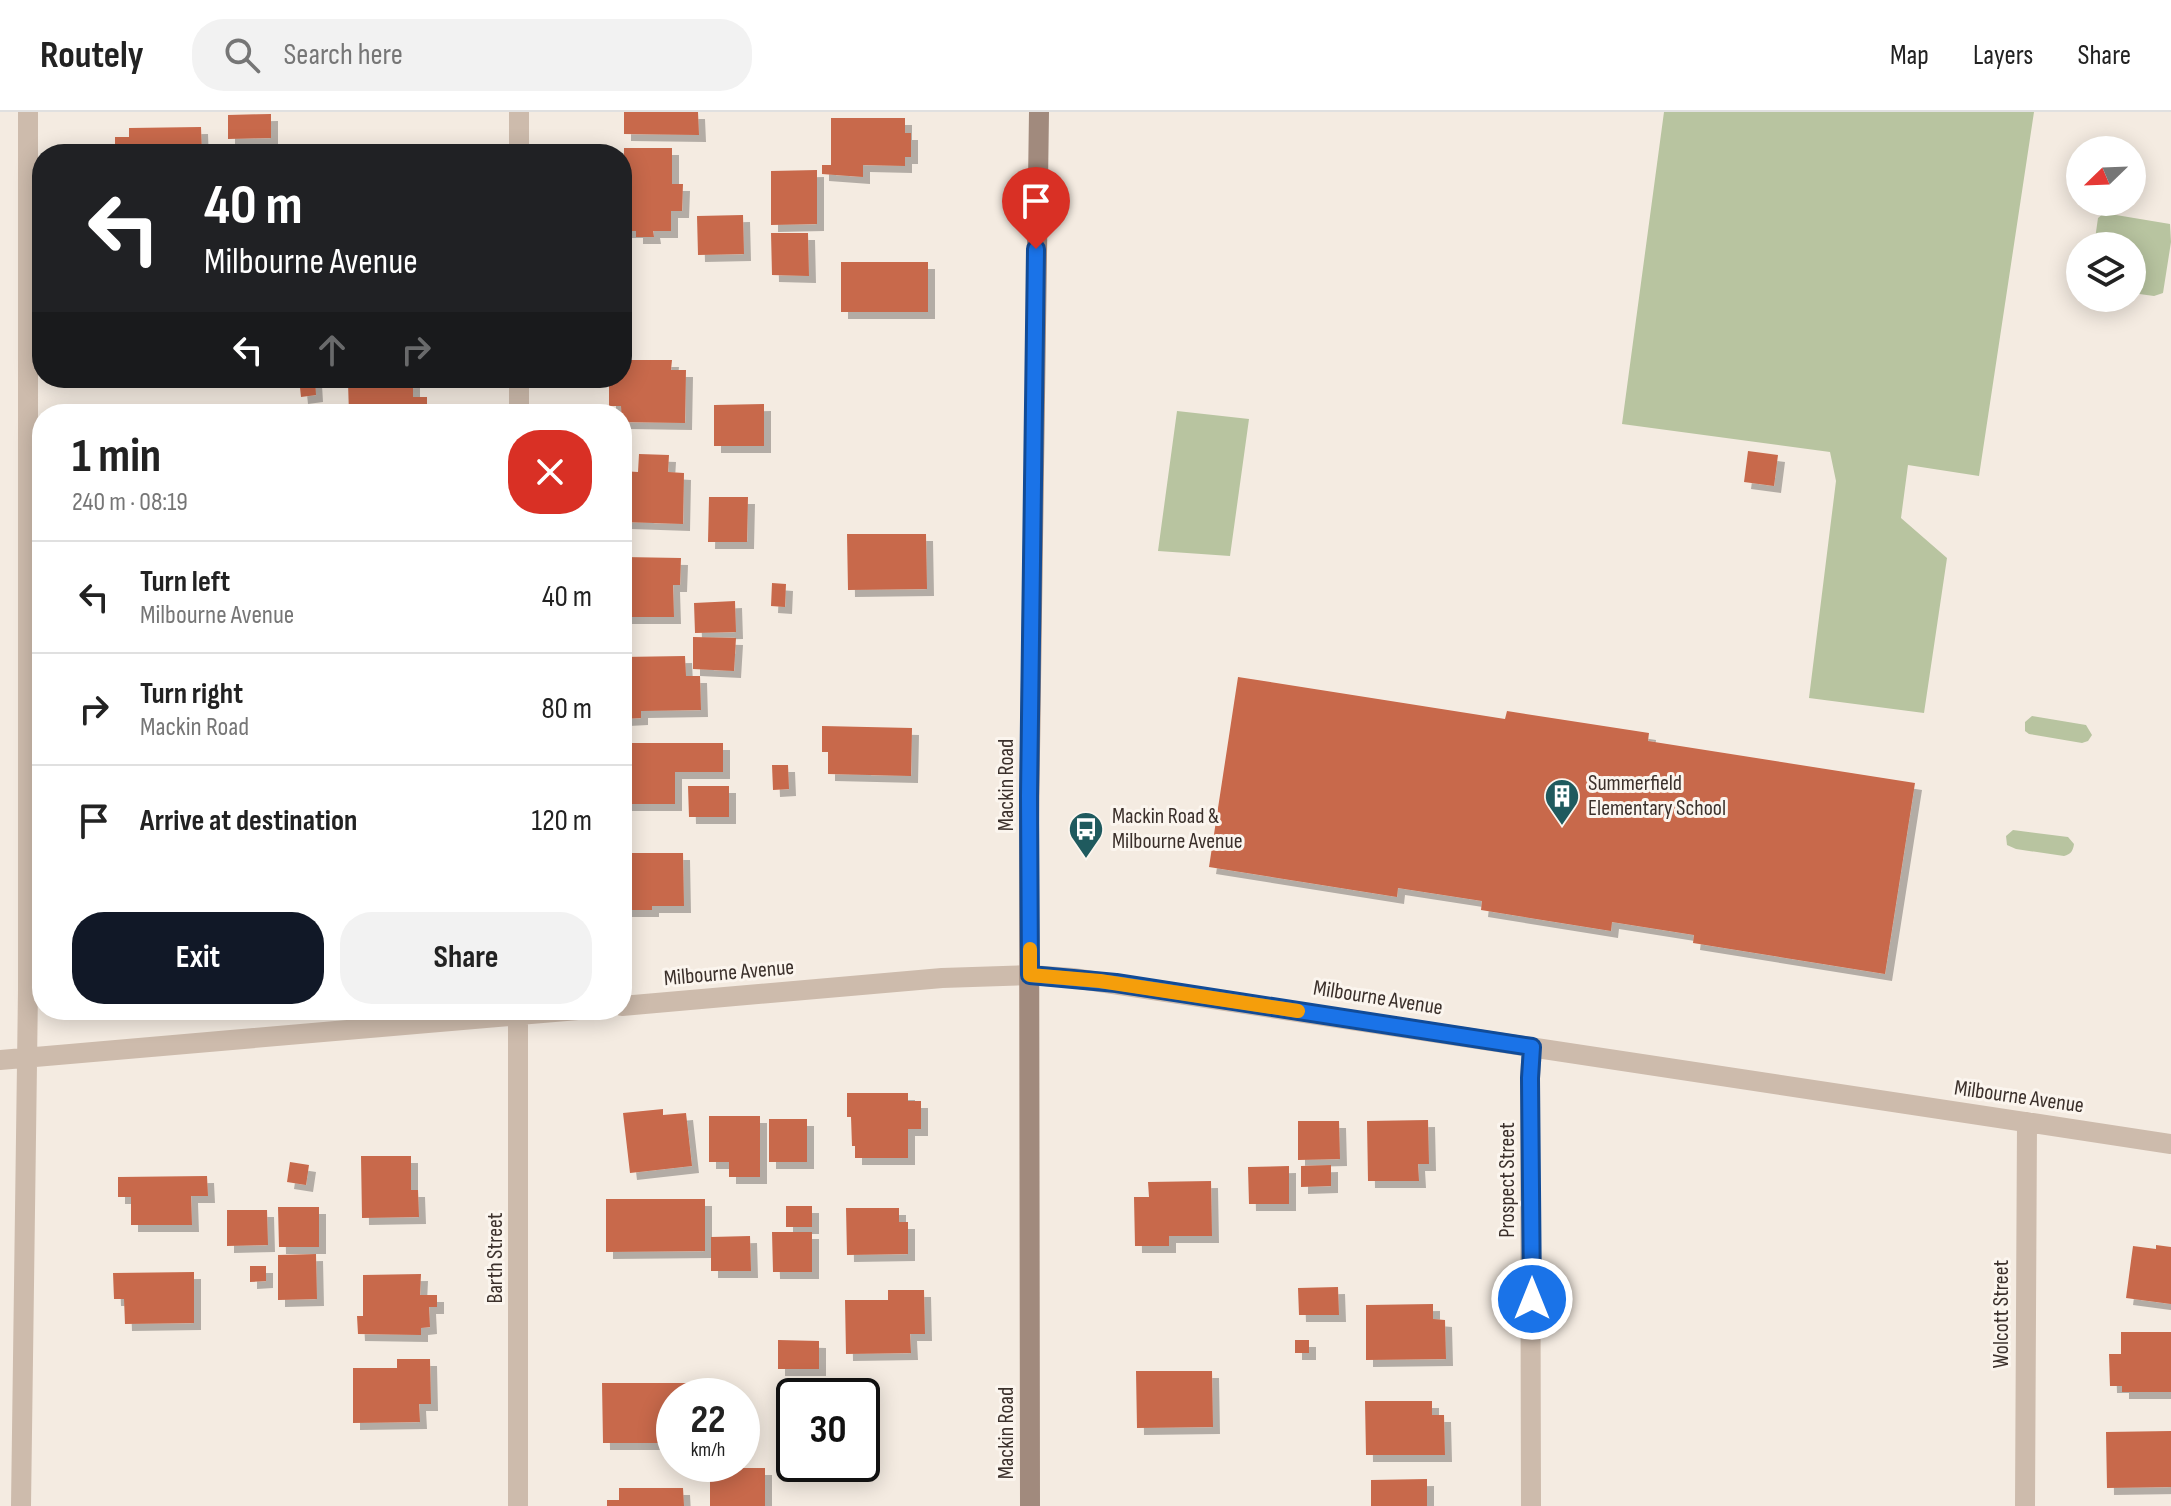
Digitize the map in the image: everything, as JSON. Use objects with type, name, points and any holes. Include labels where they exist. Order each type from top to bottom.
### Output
[{"type":"street","points":[[21,1506],[27,1058],[28,112]]},
{"type":"street","points":[[519,112],[519,144]]},
{"type":"street","name":"Mackin Road","points":[[1030,1506],[1033,413],[1039,112]]},
{"type":"street","name":"Milbourne Avenue","points":[[632,1005],[942,978],[1030,975],[1116,983],[2171,1144]]},
{"type":"street","points":[[0,1060],[433,1020]]},
{"type":"street","name":"Barth Street","points":[[518,1020],[518,1506]]},
{"type":"street","name":"Prospect Street","points":[[1531,1506],[1532,1047]]},
{"type":"street","name":"Wolcott Street","points":[[2025,1506],[2027,1122]]},
{"type":"green space","points":[[1664,112],[2034,112],[1979,476],[1908,465],[1901,518],[1947,558],[1924,713],[1809,698],[1836,481],[1830,452],[1622,424]]},
{"type":"green space","points":[[2122,216],[2170,224],[2171,242],[2163,293],[2146,295],[2146,232],[2096,232],[2098,218]]},
{"type":"green space","points":[[1177,411],[1249,419],[1230,556],[1158,551]]},
{"type":"green space","points":[[2032,716],[2086,725],[2092,735],[2082,743],[2029,734],[2025,731],[2025,722]]},
{"type":"green space","points":[[2013,830],[2068,837],[2074,844],[2073,849],[2064,856],[2016,849],[2007,845],[2006,836]]},
{"type":"building","points":[[624,112],[698,112],[699,135],[624,134]]},
{"type":"building","points":[[271,114],[271,138],[228,139],[228,115]]},
{"type":"building","points":[[831,118],[905,118],[905,133],[911,133],[911,157],[905,157],[905,166],[863,165],[863,177],[822,174],[822,165],[831,165]]},
{"type":"building","points":[[201,127],[202,144],[115,144],[115,137],[129,137],[129,128]]},
{"type":"building","points":[[632,148],[672,148],[672,184],[683,184],[682,211],[671,211],[671,231],[653,231],[654,237],[636,237],[636,231],[632,231]]},
{"type":"building","points":[[817,170],[817,224],[771,225],[771,171]]},
{"type":"building","points":[[743,215],[744,254],[698,255],[697,216]]},
{"type":"building","points":[[771,233],[808,233],[809,276],[772,275]]},
{"type":"building","points":[[841,262],[928,262],[928,312],[841,312]]},
{"type":"building","points":[[632,360],[672,360],[671,370],[686,370],[685,423],[632,422],[632,404],[609,404],[609,388],[632,388]]},
{"type":"building","points":[[300,388],[316,388],[316,395],[301,397]]},
{"type":"building","points":[[348,388],[413,388],[413,397],[427,397],[427,404],[349,404]]},
{"type":"building","points":[[764,404],[764,446],[714,446],[714,405]]},
{"type":"building","points":[[1748,451],[1778,455],[1774,486],[1744,482]]},
{"type":"building","points":[[639,454],[669,455],[668,472],[684,473],[683,524],[632,522],[632,472],[638,472]]},
{"type":"building","points":[[709,497],[748,497],[747,542],[708,542]]},
{"type":"building","points":[[847,534],[926,534],[927,589],[848,590]]},
{"type":"building","points":[[632,557],[681,558],[680,585],[673,585],[674,617],[632,617]]},
{"type":"building","points":[[772,583],[786,584],[785,607],[771,606]]},
{"type":"building","points":[[735,601],[736,632],[695,633],[694,603]]},
{"type":"building","points":[[693,637],[736,638],[734,671],[693,669]]},
{"type":"building","points":[[685,656],[686,676],[700,676],[701,710],[641,711],[641,718],[632,718],[632,657]]},
{"type":"building","name":"Summerfield Elementary School","points":[[1238,677],[1505,719],[1507,711],[1649,733],[1648,741],[1915,783],[1885,974],[1693,943],[1694,935],[1612,922],[1611,931],[1481,910],[1482,901],[1398,888],[1397,897],[1209,867]]},
{"type":"building","points":[[822,726],[912,728],[911,776],[828,774],[828,752],[822,752]]},
{"type":"building","points":[[632,743],[723,743],[723,772],[675,772],[675,804],[632,804]]},
{"type":"building","points":[[772,765],[788,765],[789,789],[773,790]]},
{"type":"building","points":[[688,786],[729,786],[729,817],[689,817]]},
{"type":"building","points":[[632,853],[683,853],[684,906],[652,906],[652,910],[632,910]]},
{"type":"building","points":[[847,1093],[908,1093],[908,1101],[921,1101],[921,1129],[908,1129],[908,1158],[855,1158],[851,1117],[847,1117]]},
{"type":"building","points":[[663,1109],[663,1115],[686,1113],[692,1166],[630,1173],[623,1113]]},
{"type":"building","points":[[709,1116],[760,1116],[760,1177],[729,1177],[729,1162],[709,1162]]},
{"type":"building","points":[[769,1119],[807,1119],[807,1162],[769,1162]]},
{"type":"building","points":[[1428,1120],[1429,1164],[1418,1164],[1419,1181],[1368,1181],[1367,1121]]},
{"type":"building","points":[[1298,1121],[1339,1121],[1340,1159],[1298,1160]]},
{"type":"building","points":[[361,1156],[411,1156],[411,1190],[418,1190],[419,1217],[362,1218]]},
{"type":"building","points":[[290,1162],[309,1165],[306,1185],[287,1182]]},
{"type":"building","points":[[1331,1165],[1331,1186],[1301,1187],[1301,1166]]},
{"type":"building","points":[[1289,1166],[1289,1204],[1249,1204],[1248,1167]]},
{"type":"building","points":[[207,1176],[208,1196],[191,1196],[192,1225],[131,1225],[131,1197],[118,1197],[118,1177]]},
{"type":"building","points":[[1211,1181],[1212,1236],[1169,1236],[1169,1246],[1135,1246],[1134,1197],[1149,1197],[1148,1182]]},
{"type":"building","points":[[606,1199],[705,1199],[705,1251],[606,1252]]},
{"type":"building","points":[[786,1206],[812,1206],[812,1227],[786,1227]]},
{"type":"building","points":[[278,1207],[319,1207],[319,1247],[279,1247]]},
{"type":"building","points":[[846,1208],[899,1208],[899,1222],[908,1222],[908,1254],[847,1255]]},
{"type":"building","points":[[227,1210],[267,1210],[268,1245],[227,1246]]},
{"type":"building","points":[[772,1232],[812,1232],[812,1272],[773,1272]]},
{"type":"building","points":[[750,1236],[751,1271],[711,1271],[711,1237]]},
{"type":"building","points":[[2156,1245],[2171,1247],[2171,1304],[2126,1298],[2133,1246],[2156,1249]]},
{"type":"building","points":[[316,1254],[317,1299],[278,1300],[278,1255]]},
{"type":"building","points":[[250,1266],[266,1266],[266,1281],[250,1282]]},
{"type":"building","points":[[194,1272],[194,1323],[125,1324],[124,1299],[114,1299],[113,1273]]},
{"type":"building","points":[[421,1274],[420,1295],[437,1295],[437,1307],[429,1307],[430,1327],[421,1328],[421,1335],[358,1334],[357,1316],[363,1316],[363,1275]]},
{"type":"building","points":[[1338,1287],[1339,1315],[1299,1315],[1298,1288]]},
{"type":"building","points":[[888,1290],[924,1290],[925,1334],[910,1334],[911,1353],[846,1354],[845,1300],[888,1300]]},
{"type":"building","points":[[1433,1304],[1433,1319],[1445,1320],[1446,1359],[1366,1360],[1366,1305]]},
{"type":"building","points":[[2121,1332],[2171,1332],[2171,1392],[2122,1392],[2122,1386],[2110,1386],[2109,1354],[2121,1354]]},
{"type":"building","points":[[778,1340],[819,1341],[819,1369],[778,1369]]},
{"type":"building","points":[[1295,1340],[1309,1340],[1309,1353],[1295,1353]]},
{"type":"building","points":[[397,1359],[430,1359],[431,1404],[419,1404],[420,1422],[353,1423],[353,1368],[397,1368]]},
{"type":"building","points":[[1136,1371],[1212,1371],[1213,1427],[1137,1428]]},
{"type":"building","points":[[602,1383],[656,1383],[656,1443],[603,1443]]},
{"type":"building","points":[[1365,1401],[1432,1401],[1432,1415],[1444,1415],[1445,1455],[1366,1455]]},
{"type":"building","points":[[2171,1431],[2171,1487],[2107,1488],[2106,1432]]},
{"type":"building","points":[[760,1468],[765,1468],[765,1506],[710,1506],[710,1482],[760,1482]]},
{"type":"building","points":[[1427,1479],[1427,1506],[1371,1506],[1371,1480]]},
{"type":"building","points":[[619,1488],[683,1488],[684,1506],[607,1506],[607,1500],[619,1500]]},
{"type":"slow traffic","points":[[1030,949],[1030,975],[1100,981],[1298,1011]]},
{"type":"place","name":"Summerfield Elementary School","points":[[1562,827]]},
{"type":"place","name":"Mackin Road & Milbourne Avenue","points":[[1086,860]]},
{"type":"route","points":[[1036,249],[1029,796],[1030,975],[1116,983],[1532,1047],[1532,1299]]}]
